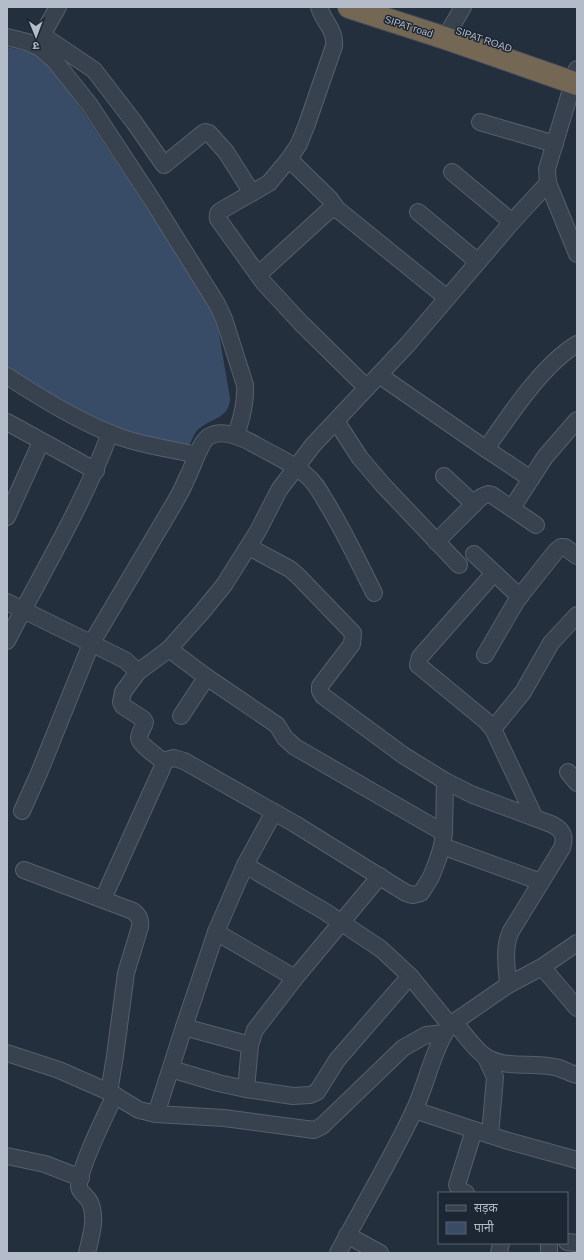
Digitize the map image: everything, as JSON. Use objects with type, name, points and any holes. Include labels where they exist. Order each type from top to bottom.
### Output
[{"type":"highway","name":"SIPAT road","points":[[349,7],[448,33]]},
{"type":"highway","name":"SIPAT ROAD","points":[[390,7],[448,33],[576,76]]},
{"type":"street","points":[[58,7],[42,35],[94,70],[134,122],[164,165],[202,134],[205,132],[209,133],[226,152],[252,193]]},
{"type":"street","points":[[319,7],[320,12],[333,33],[335,39],[334,46],[299,144],[289,159],[269,183],[219,212],[218,219],[258,275],[301,322],[367,388]]},
{"type":"street","points":[[448,33],[464,7]]},
{"type":"street","points":[[7,37],[27,42],[40,48],[54,60],[89,104],[154,203],[216,304],[224,319],[245,386],[246,396],[244,408],[236,436]]},
{"type":"street","points":[[576,76],[547,169],[548,182],[577,254]]},
{"type":"street","points":[[480,122],[555,144]]},
{"type":"street","points":[[289,159],[330,199],[337,209],[447,298]]},
{"type":"street","points":[[452,172],[512,222]]},
{"type":"street","points":[[103,900],[163,766],[162,761],[142,744],[139,736],[145,722],[143,719],[123,706],[121,702],[123,692],[138,672],[169,649],[220,590],[248,547],[279,490],[313,445],[379,375],[548,182]]},
{"type":"street","points":[[258,275],[326,213],[330,210],[337,209]]},
{"type":"street","points":[[418,212],[478,262]]},
{"type":"street","points":[[486,450],[519,403],[545,372],[559,357],[577,344]]},
{"type":"street","points":[[379,375],[486,450],[531,479]]},
{"type":"street","points":[[7,376],[81,419],[110,433],[133,441],[197,455]]},
{"type":"street","points":[[512,508],[545,457],[577,420]]},
{"type":"street","points":[[336,421],[360,458],[400,505],[459,565]]},
{"type":"street","points":[[7,422],[96,471]]},
{"type":"street","points":[[7,641],[74,516],[96,471],[110,433]]},
{"type":"street","points":[[22,811],[39,773],[91,644],[175,502],[187,480],[197,455],[204,442],[209,437],[223,433],[247,440],[295,467],[314,483],[335,515],[374,593]]},
{"type":"street","points":[[7,517],[41,442]]},
{"type":"street","points":[[444,476],[474,504]]},
{"type":"street","points":[[436,542],[481,497],[488,494],[492,495],[536,525]]},
{"type":"street","points":[[248,547],[298,576],[353,633],[352,644],[320,686],[320,691],[323,696],[403,755],[445,781],[473,795],[559,828],[562,832],[564,840],[562,848],[540,882],[507,940],[506,960],[508,985]]},
{"type":"street","points":[[485,655],[520,597],[556,551],[565,547],[577,556]]},
{"type":"street","points":[[474,554],[520,597]]},
{"type":"street","points":[[494,573],[420,657],[418,665],[486,721],[493,729],[535,818]]},
{"type":"street","points":[[7,602],[22,611],[125,660],[138,672]]},
{"type":"street","points":[[493,729],[524,692],[551,643],[577,615]]},
{"type":"street","points":[[169,649],[205,676],[277,725],[285,738],[295,747],[443,840],[540,882]]},
{"type":"street","points":[[181,716],[205,680],[205,676]]},
{"type":"street","points":[[162,761],[174,758],[184,761],[274,812],[406,893],[413,895],[421,893],[431,877],[443,840],[445,781]]},
{"type":"street","points":[[156,1114],[216,932],[244,865],[274,812]]},
{"type":"street","points":[[244,865],[341,922],[381,949],[410,976],[450,1027],[485,1056],[502,1062],[553,1066],[577,1075]]},
{"type":"street","points":[[24,870],[133,910],[141,920],[126,973],[112,1094],[88,1156],[79,1188],[88,1198],[93,1214],[92,1250]]},
{"type":"street","points":[[246,1089],[250,1045],[255,1030],[295,978],[380,876]]},
{"type":"street","points":[[216,932],[295,978]]},
{"type":"street","points":[[7,1053],[59,1070],[112,1094],[139,1110],[156,1114],[224,1118],[306,1130],[319,1129],[403,1048],[426,1035],[450,1027],[508,985],[542,967],[577,944]]},
{"type":"street","points":[[542,967],[577,1008]]},
{"type":"street","points":[[171,1069],[218,1083],[246,1089],[303,1096],[310,1095],[317,1092],[337,1060],[410,976]]},
{"type":"street","points":[[184,1027],[250,1045]]},
{"type":"street","points":[[338,1253],[393,1153],[414,1110],[431,1064],[450,1027]]},
{"type":"street","points":[[485,1056],[495,1077],[490,1135]]},
{"type":"street","points":[[414,1110],[490,1135],[577,1160]]},
{"type":"street","points":[[464,1192],[460,1190],[457,1184],[474,1130]]},
{"type":"street","points":[[7,1156],[45,1164],[81,1178]]},
{"type":"street","points":[[347,1235],[380,1253]]},
{"type":"water","points":[[7,47],[38,55],[53,67],[184,264],[212,309],[218,328],[230,398],[229,405],[222,415],[201,427],[196,432],[189,446],[158,442],[104,426],[7,370]]}]
